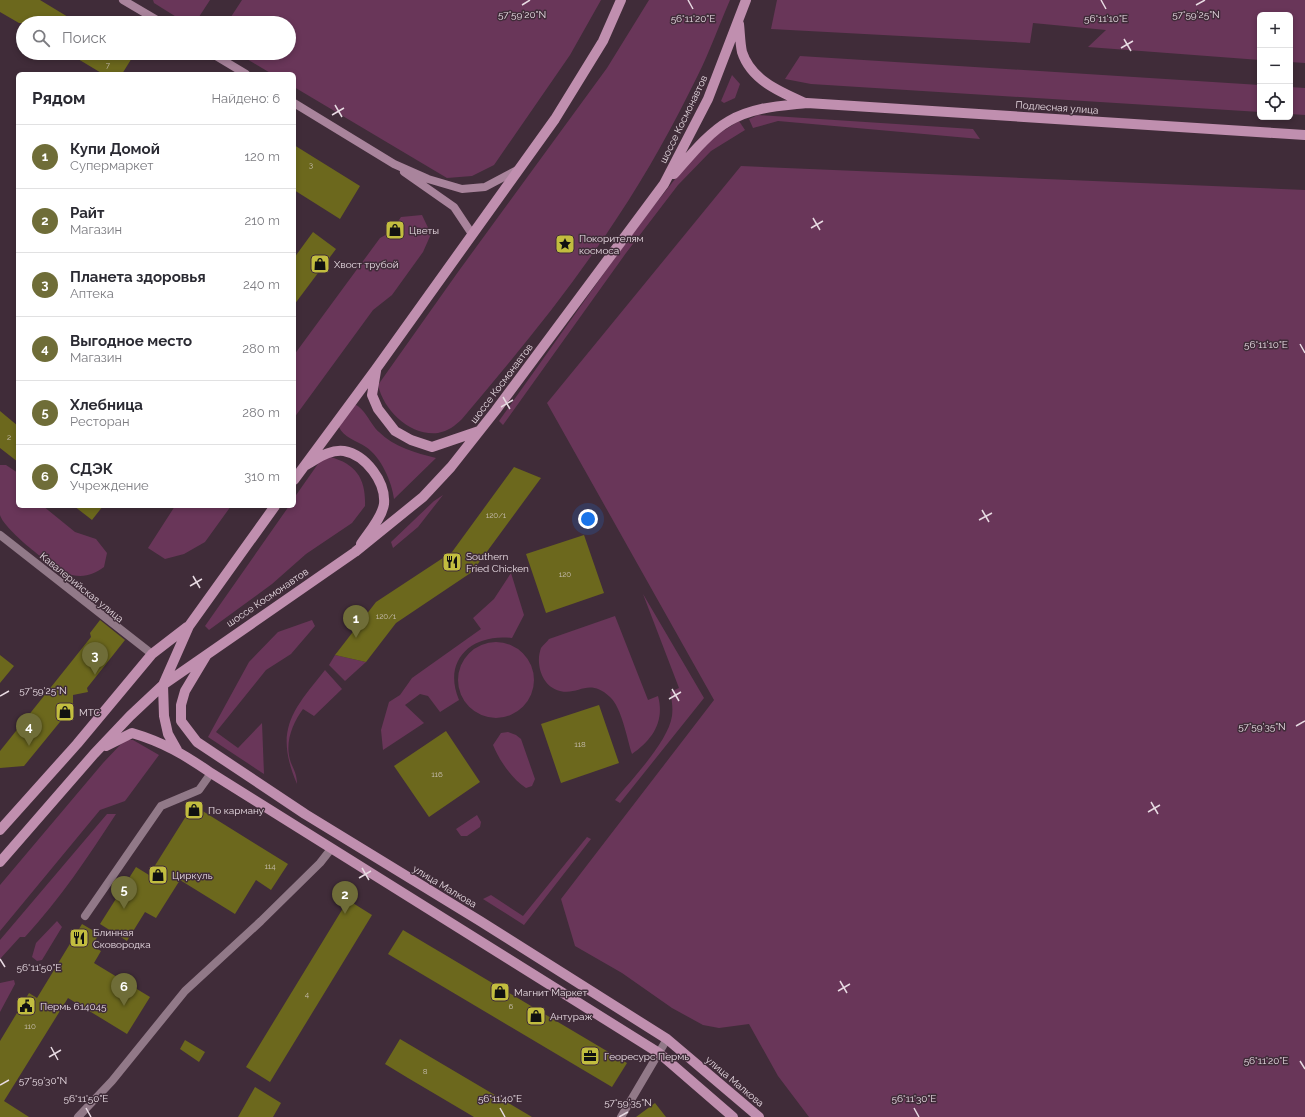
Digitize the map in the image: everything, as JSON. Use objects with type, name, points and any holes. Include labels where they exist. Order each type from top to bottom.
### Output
[{"type":"main road","points":[[296,477],[376,369],[555,119],[603,41],[621,0]]},
{"type":"main road","name":"шоссе Космонавтов","points":[[0,862],[94,754],[130,716],[163,685],[355,552],[423,497],[451,467],[664,184],[708,99],[739,22],[746,0]]},
{"type":"main road","points":[[739,22],[742,50],[748,65],[774,90],[807,103]]},
{"type":"main road","points":[[664,184],[692,153],[728,121],[751,111],[774,106],[807,103]]},
{"type":"main road","name":"Подлесная улица","points":[[807,103],[1305,135]]},
{"type":"main road","points":[[376,369],[372,395],[378,409],[395,431],[411,440],[432,447],[479,431]]},
{"type":"main road","points":[[304,466],[330,452],[344,451],[360,459],[374,473],[382,490],[384,505],[377,522],[355,552]]},
{"type":"main road","name":"шоссе Космонавтов","points":[[163,685],[189,626],[274,508]]},
{"type":"main road","name":"шоссе Космонавтов","points":[[0,830],[77,744],[152,654],[189,626]]},
{"type":"main road","name":"улица Малкова","points":[[209,652],[185,691],[182,705],[181,721],[197,742],[305,814],[480,921],[667,1040],[759,1117]]},
{"type":"main road","points":[[163,685],[164,716],[168,734],[177,750]]},
{"type":"main road","points":[[94,754],[114,741],[132,733],[151,738],[177,750],[331,849],[659,1053],[733,1117]]},
{"type":"street","points":[[124,0],[150,16]]},
{"type":"street","points":[[223,60],[243,72]]},
{"type":"street","points":[[296,104],[394,164],[420,185],[454,207],[472,234]]},
{"type":"street","points":[[394,164],[428,179],[462,189],[485,187],[520,168]]},
{"type":"street","name":"Кавалерийская улица","points":[[0,535],[152,654]]},
{"type":"street","points":[[85,916],[161,806],[199,790],[211,773]]},
{"type":"street","points":[[78,1117],[112,1081],[185,991],[261,921],[320,863],[331,849]]},
{"type":"street","points":[[621,1117],[667,1040]]},
{"type":"shaded area","points":[[153,0],[210,0],[200,16],[175,16],[154,3]]},
{"type":"shaded area","points":[[242,0],[601,0],[570,55],[494,165],[472,176],[447,178],[296,88],[296,72],[269,72],[249,60],[296,60],[296,16],[232,16]]},
{"type":"shaded area","points":[[649,0],[730,0],[702,66],[660,148],[639,184],[581,271],[523,346],[462,419],[451,428],[438,433],[428,433],[408,426],[392,412],[386,404],[378,385],[458,272],[607,68]]},
{"type":"shaded area","points":[[777,0],[1305,0],[1305,63],[1293,62],[1293,12],[1257,12],[1257,60],[1088,47],[1106,30],[1033,23],[1030,43],[771,29]]},
{"type":"shaded area","points":[[800,56],[1257,85],[1257,112],[811,84],[785,79]]},
{"type":"shaded area","points":[[732,75],[740,84],[735,98],[724,103],[721,101]]},
{"type":"shaded area","points":[[1293,87],[1305,88],[1305,115],[1293,114]]},
{"type":"shaded area","points":[[758,115],[973,129],[980,139],[778,121],[753,128],[749,119]]},
{"type":"shaded area","points":[[739,121],[745,130],[711,151],[678,185],[626,253],[503,425],[499,421],[634,231],[679,174],[715,136]]},
{"type":"shaded area","points":[[741,166],[1305,190],[1305,1117],[809,1117],[778,1076],[749,1024],[719,1028],[703,1025],[672,1008],[622,973],[575,946],[561,899],[714,700],[547,403]]},
{"type":"shaded area","points":[[422,215],[431,234],[423,252],[392,295],[373,310],[296,415],[296,352],[380,238],[391,232],[401,217]]},
{"type":"shaded area","points":[[354,404],[361,409],[376,429],[391,442],[413,452],[436,458],[394,499],[391,485],[381,463],[371,451],[344,434],[339,427]]},
{"type":"shaded area","points":[[330,457],[339,460],[347,464],[358,474],[364,488],[365,506],[352,523],[306,554],[272,584],[209,630],[205,626],[288,508],[296,508],[296,495],[320,461]]},
{"type":"shaded area","points":[[0,465],[6,465],[16,472],[16,508],[45,508],[75,532],[96,539],[107,553],[104,567],[97,572],[85,576],[72,575],[65,572],[32,550],[11,530],[0,515]]},
{"type":"shaded area","points":[[443,495],[418,527],[393,548],[391,542],[434,501]]},
{"type":"shaded area","points":[[174,508],[230,508],[205,542],[184,554],[165,559],[148,548]]},
{"type":"shaded area","points":[[511,573],[524,615],[512,638],[484,640],[473,645],[464,652],[458,661],[454,673],[455,686],[459,700],[440,712],[428,696],[420,694],[405,705],[424,723],[383,750],[381,730],[389,702],[400,695],[412,678],[481,629],[473,618],[494,599]]},
{"type":"shaded area","points":[[643,594],[704,698],[620,803],[615,800],[648,760],[664,737],[672,716],[670,692],[679,688]]},
{"type":"shaded area","points":[[615,616],[648,700],[658,696],[660,705],[660,714],[655,730],[645,743],[632,754],[618,708],[610,697],[596,688],[584,688],[567,692],[554,689],[544,680],[539,661],[541,648],[549,639]]},
{"type":"shaded area","points":[[312,620],[315,626],[291,654],[266,670],[216,732],[238,748],[262,723],[264,774],[208,737],[249,662],[278,632]]},
{"type":"shaded area","points":[[489,642],[503,642],[517,648],[528,659],[534,673],[534,687],[531,695],[523,707],[517,712],[503,718],[489,718],[475,712],[464,701],[458,687],[458,673],[464,659],[475,648]]},
{"type":"shaded area","points":[[335,655],[366,662],[345,681],[329,665]]},
{"type":"shaded area","points":[[325,670],[342,689],[314,716],[303,709],[296,721],[290,734],[288,749],[291,763],[296,775],[297,784],[290,765],[287,749],[287,735],[290,722],[303,698]]},
{"type":"shaded area","points":[[508,732],[521,739],[535,779],[532,786],[526,788],[516,780],[502,763],[493,745],[501,733]]},
{"type":"shaded area","points":[[127,740],[133,740],[159,755],[125,801],[100,810],[0,931],[0,885],[103,763],[121,744]]},
{"type":"shaded area","points":[[107,814],[116,814],[73,877],[38,923],[25,937],[20,937],[0,959],[0,940]]},
{"type":"shaded area","points":[[477,815],[481,822],[480,827],[467,836],[461,836],[456,829]]},
{"type":"shaded area","points":[[587,837],[591,839],[524,925],[483,899],[491,895],[523,916]]},
{"type":"shaded area","points":[[57,921],[62,927],[42,960],[37,961],[32,957],[36,943]]},
{"type":"shaded area","points":[[14,980],[15,984],[0,1012],[0,983]]},
{"type":"building","points":[[0,0],[40,0],[66,16],[16,16],[16,21],[0,12]]},
{"type":"building","points":[[80,60],[131,60],[123,72],[100,72]]},
{"type":"building","points":[[296,146],[360,186],[340,219],[296,191]]},
{"type":"building","points":[[313,232],[336,249],[296,302],[296,255]]},
{"type":"building","points":[[0,411],[16,424],[16,460],[0,448]]},
{"type":"building","points":[[514,467],[541,478],[472,572],[396,623],[366,662],[335,655],[376,602],[452,552]]},
{"type":"building","points":[[77,508],[101,508],[92,520]]},
{"type":"building","points":[[584,535],[604,593],[546,613],[526,554]]},
{"type":"building","points":[[100,620],[125,640],[87,688],[88,692],[73,695],[73,706],[24,766],[0,768],[0,751],[91,637],[90,633]]},
{"type":"building","points":[[0,655],[14,666],[0,683]]},
{"type":"building","points":[[599,705],[619,763],[561,783],[541,724]]},
{"type":"building","points":[[446,731],[480,782],[429,817],[394,766]]},
{"type":"building","points":[[193,805],[288,864],[271,890],[256,880],[235,914],[180,880],[156,918],[145,912],[127,941],[100,924],[136,867],[149,875]]},
{"type":"building","points":[[348,900],[372,915],[270,1082],[246,1067]]},
{"type":"building","points":[[82,924],[99,934],[92,946],[101,951],[94,963],[150,997],[127,1034],[68,998],[4,1101],[29,1117],[0,1117],[0,1041],[29,993],[37,998]]},
{"type":"building","points":[[403,930],[627,1063],[612,1087],[388,954]]},
{"type":"building","points":[[400,1039],[532,1117],[474,1117],[408,1078],[385,1064]]},
{"type":"building","points":[[185,1040],[205,1052],[199,1062],[180,1049]]},
{"type":"building","points":[[255,1087],[281,1103],[273,1117],[238,1117]]},
{"type":"building","points":[[655,1103],[666,1117],[636,1117]]},
{"type":"place","name":"Цветы","points":[[395,230]]},
{"type":"place","name":"Покорителям космоса","points":[[565,244]]},
{"type":"place","name":"Хвост трубой","points":[[320,264]]},
{"type":"place","name":"Southern Fried Chicken","points":[[452,562]]},
{"type":"place","name":"Купи Домой","points":[[356,638]]},
{"type":"place","name":"Планета здоровья","points":[[95,675]]},
{"type":"place","name":"МТС","points":[[65,712]]},
{"type":"place","name":"Выгодное место","points":[[29,746]]},
{"type":"place","name":"По карману","points":[[194,810]]},
{"type":"place","name":"Циркуль","points":[[158,875]]},
{"type":"place","name":"Хлeбница","points":[[124,909]]},
{"type":"place","name":"Райт","points":[[345,914]]},
{"type":"place","name":"Блинная Сковородка","points":[[79,938]]},
{"type":"place","name":"Магнит Маркет","points":[[500,992]]},
{"type":"place","name":"Пермь 614045","points":[[26,1006]]},
{"type":"place","name":"СДЭК","points":[[124,1006]]},
{"type":"place","name":"Антураж","points":[[536,1016]]},
{"type":"place","name":"Георесурс Пермь","points":[[590,1056]]}]
